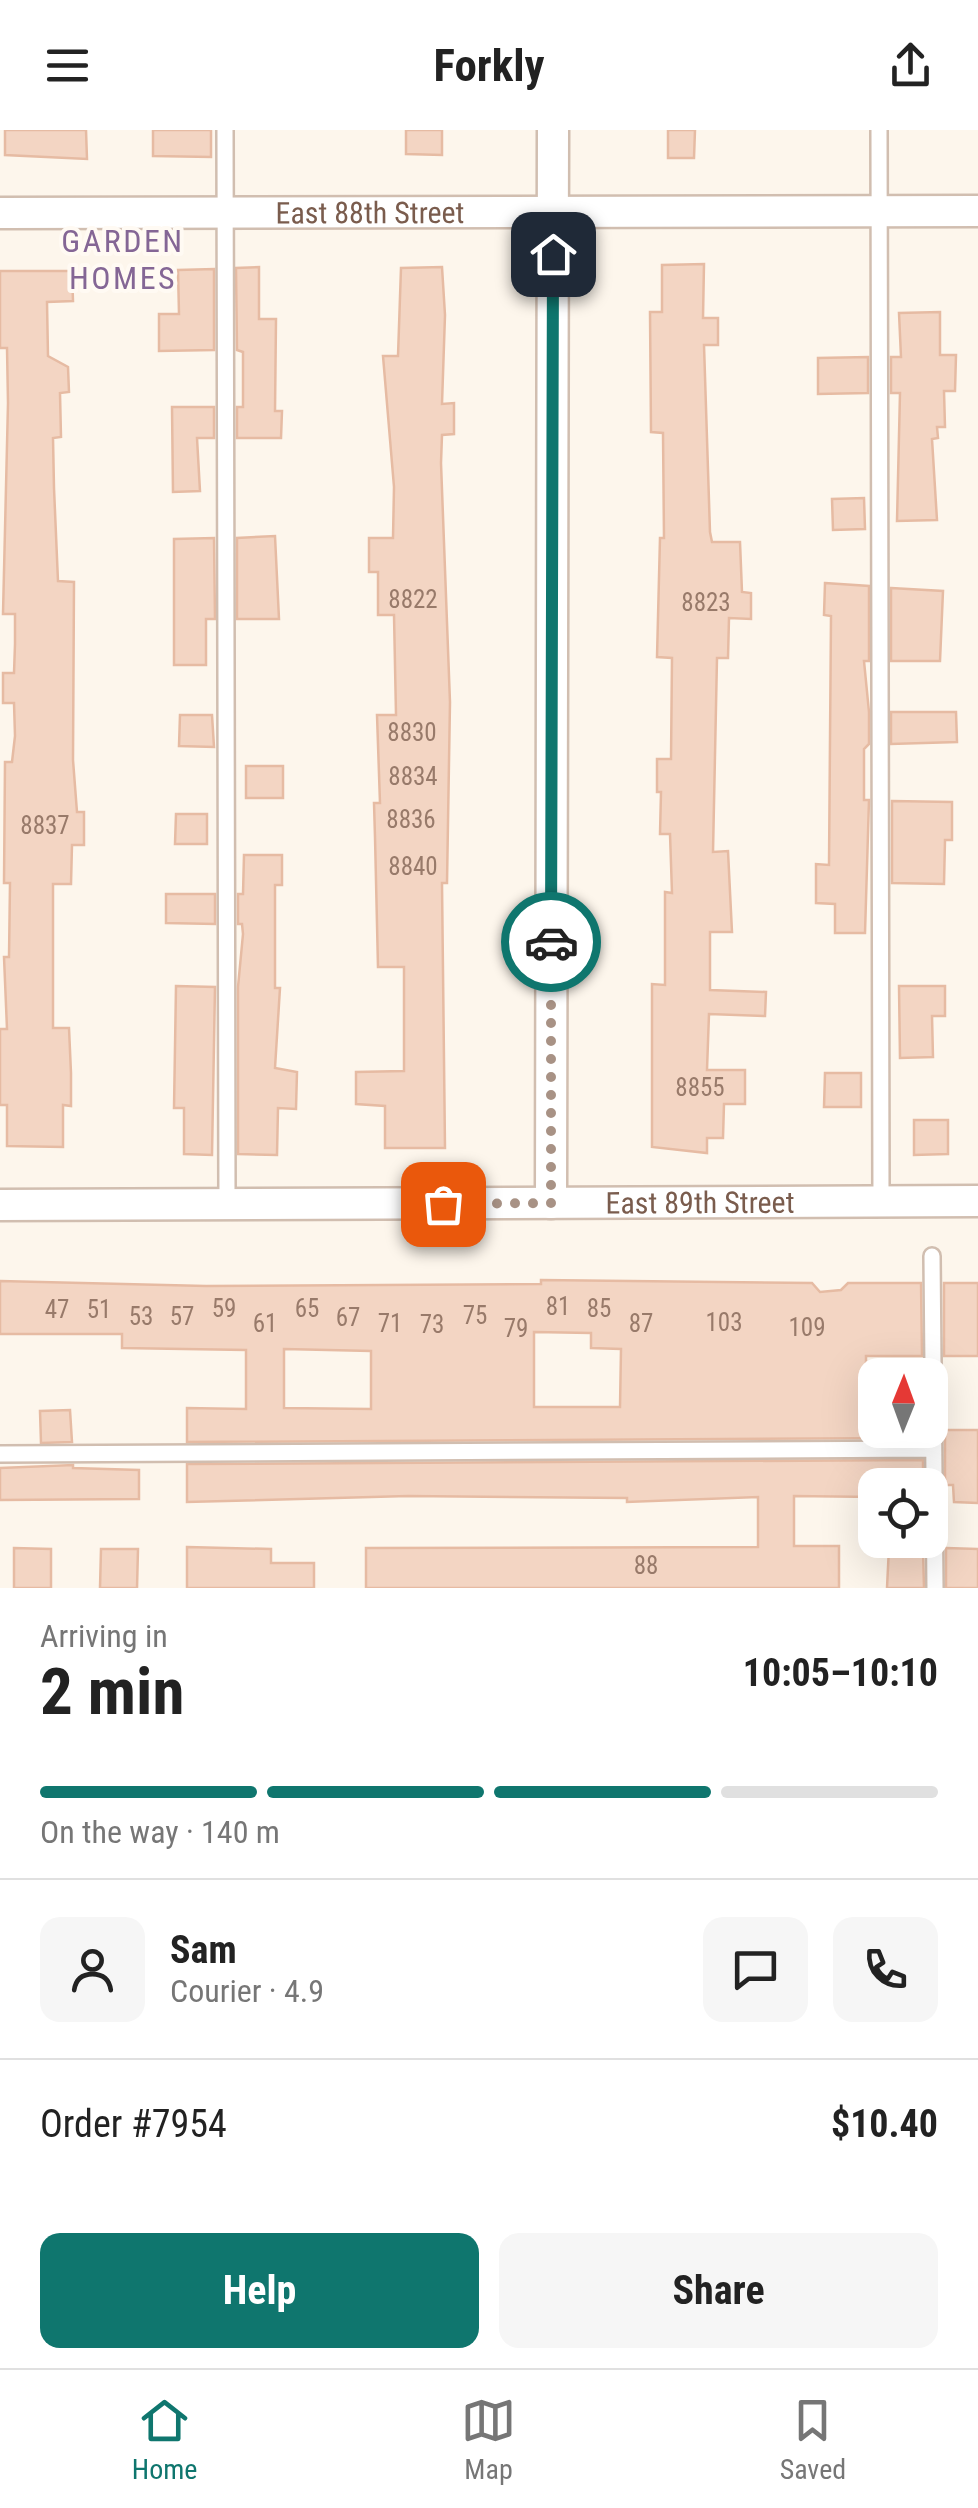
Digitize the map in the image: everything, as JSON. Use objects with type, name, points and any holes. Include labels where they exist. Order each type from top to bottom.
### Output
[{"type":"street","points":[[551,1203],[553,130]]},
{"type":"street","name":"East 88th Street","points":[[0,213],[978,211]]},
{"type":"street","name":"East 89th Street","points":[[0,1206],[978,1202]]},
{"type":"lane","points":[[225,130],[228,1204]]},
{"type":"lane","points":[[880,130],[881,1202]]},
{"type":"lane","points":[[932,1256],[934,1588]]},
{"type":"lane","points":[[0,1454],[933,1449]]},
{"type":"building","points":[[5,130],[86,130],[87,159],[5,155]]},
{"type":"building","points":[[153,130],[211,130],[211,157],[153,156]]},
{"type":"building","points":[[406,130],[442,130],[442,155],[406,154]]},
{"type":"building","points":[[668,130],[695,130],[694,158],[668,158]]},
{"type":"building","points":[[704,264],[703,318],[718,318],[718,345],[704,345],[710,532],[712,542],[740,542],[742,592],[751,593],[751,619],[729,618],[728,658],[717,658],[713,852],[728,851],[732,932],[710,932],[710,990],[766,992],[765,1016],[709,1014],[707,1070],[745,1070],[745,1104],[724,1104],[723,1138],[707,1138],[707,1153],[652,1147],[652,984],[665,985],[665,892],[672,893],[670,834],[660,834],[657,759],[671,759],[672,658],[657,657],[660,538],[664,538],[663,433],[651,432],[650,312],[662,312],[662,265]]},
{"type":"building","points":[[259,267],[259,319],[276,319],[275,411],[282,411],[281,438],[237,438],[237,407],[243,407],[243,352],[237,350],[236,268]]},
{"type":"building","points":[[442,267],[442,404],[454,403],[454,434],[442,435],[441,463],[450,702],[447,883],[442,883],[445,1148],[385,1148],[385,1106],[356,1104],[356,1072],[404,1071],[404,967],[378,967],[374,803],[380,803],[377,715],[396,715],[394,615],[378,615],[378,572],[369,572],[369,538],[393,538],[394,487],[383,356],[398,356],[401,268]]},
{"type":"building","points":[[214,269],[214,350],[159,351],[159,314],[179,314],[178,270]]},
{"type":"building","points":[[0,271],[72,271],[73,301],[47,302],[48,356],[68,367],[69,392],[60,393],[61,437],[53,438],[54,488],[58,581],[74,582],[73,760],[77,812],[84,812],[84,845],[72,845],[71,884],[53,884],[53,1028],[69,1028],[71,1073],[71,1106],[63,1105],[63,1147],[7,1146],[7,1105],[0,1105],[0,1029],[7,1029],[4,957],[9,957],[10,883],[4,883],[5,762],[12,762],[15,736],[14,703],[3,703],[3,673],[14,673],[15,614],[3,614],[8,403],[7,348],[0,348]]},
{"type":"building","points":[[940,312],[940,355],[956,355],[955,391],[944,391],[945,427],[937,427],[938,438],[932,439],[937,520],[897,521],[900,393],[891,393],[891,357],[901,357],[899,313]]},
{"type":"building","points":[[868,357],[868,393],[818,394],[818,358]]},
{"type":"building","points":[[172,407],[214,407],[214,438],[197,438],[200,491],[173,492]]},
{"type":"building","points":[[864,498],[865,529],[833,530],[832,499]]},
{"type":"building","points":[[275,536],[279,619],[237,619],[237,538]]},
{"type":"building","points":[[214,538],[215,619],[206,619],[206,665],[174,665],[174,539]]},
{"type":"building","points":[[825,583],[869,586],[869,661],[864,661],[869,712],[869,744],[864,749],[864,800],[869,800],[865,933],[835,933],[835,904],[816,903],[816,864],[829,865],[831,616],[824,615]]},
{"type":"building","points":[[891,588],[943,591],[940,661],[891,661]]},
{"type":"building","points":[[891,712],[956,712],[957,742],[891,744]]},
{"type":"building","points":[[180,715],[212,715],[214,747],[179,746]]},
{"type":"building","points":[[246,766],[283,766],[283,798],[246,798]]},
{"type":"building","points":[[892,801],[952,802],[952,840],[945,840],[944,884],[892,883]]},
{"type":"building","points":[[176,814],[207,814],[207,844],[175,844]]},
{"type":"building","points":[[244,855],[282,855],[282,885],[275,885],[275,988],[280,988],[275,1068],[297,1072],[296,1109],[278,1108],[277,1155],[238,1154],[238,987],[243,934],[242,924],[238,924],[238,894],[243,894]]},
{"type":"building","points":[[166,894],[215,894],[215,924],[166,923]]},
{"type":"building","points":[[176,986],[215,987],[212,1155],[184,1154],[184,1108],[174,1108]]},
{"type":"building","points":[[899,986],[945,986],[945,1016],[932,1016],[933,1057],[900,1058]]},
{"type":"building","points":[[825,1073],[861,1073],[861,1107],[824,1107]]},
{"type":"building","points":[[914,1120],[948,1120],[948,1154],[914,1155]]},
{"type":"building","points":[[541,1280],[812,1283],[820,1292],[841,1290],[848,1283],[921,1283],[922,1356],[858,1358],[858,1438],[187,1442],[187,1408],[246,1409],[246,1350],[122,1348],[122,1334],[0,1334],[0,1281],[206,1286],[541,1284]],"holes":[[[534,1332],[591,1333],[591,1348],[621,1349],[620,1407],[534,1407]],[[284,1349],[371,1351],[371,1409],[284,1408]]]},
{"type":"building","points":[[944,1283],[978,1283],[978,1356],[944,1356]]},
{"type":"building","points":[[70,1410],[72,1442],[41,1443],[40,1411]]},
{"type":"building","points":[[948,1430],[978,1430],[978,1503],[954,1502],[953,1485],[948,1485]]},
{"type":"building","points":[[923,1460],[923,1468],[858,1468],[858,1497],[794,1496],[794,1546],[839,1546],[839,1588],[366,1588],[366,1548],[758,1547],[758,1497],[627,1502],[627,1498],[408,1496],[187,1502],[187,1464]]},
{"type":"building","points":[[73,1465],[139,1470],[139,1499],[0,1500],[0,1468]]},
{"type":"building","points":[[187,1547],[271,1549],[271,1563],[314,1563],[314,1588],[187,1588]]},
{"type":"building","points":[[14,1548],[51,1549],[51,1588],[14,1588]]},
{"type":"building","points":[[948,1548],[978,1549],[978,1588],[946,1588]]},
{"type":"building","points":[[101,1549],[138,1549],[137,1588],[100,1588]]},
{"type":"building","points":[[888,1558],[923,1558],[924,1588],[887,1588]]},
{"type":"way so far","points":[[443,1204],[551,1203],[551,942]]},
{"type":"district","name":"GARDEN HOMES","points":[[123,260]]},
{"type":"route","points":[[551,942],[553,254]]}]
